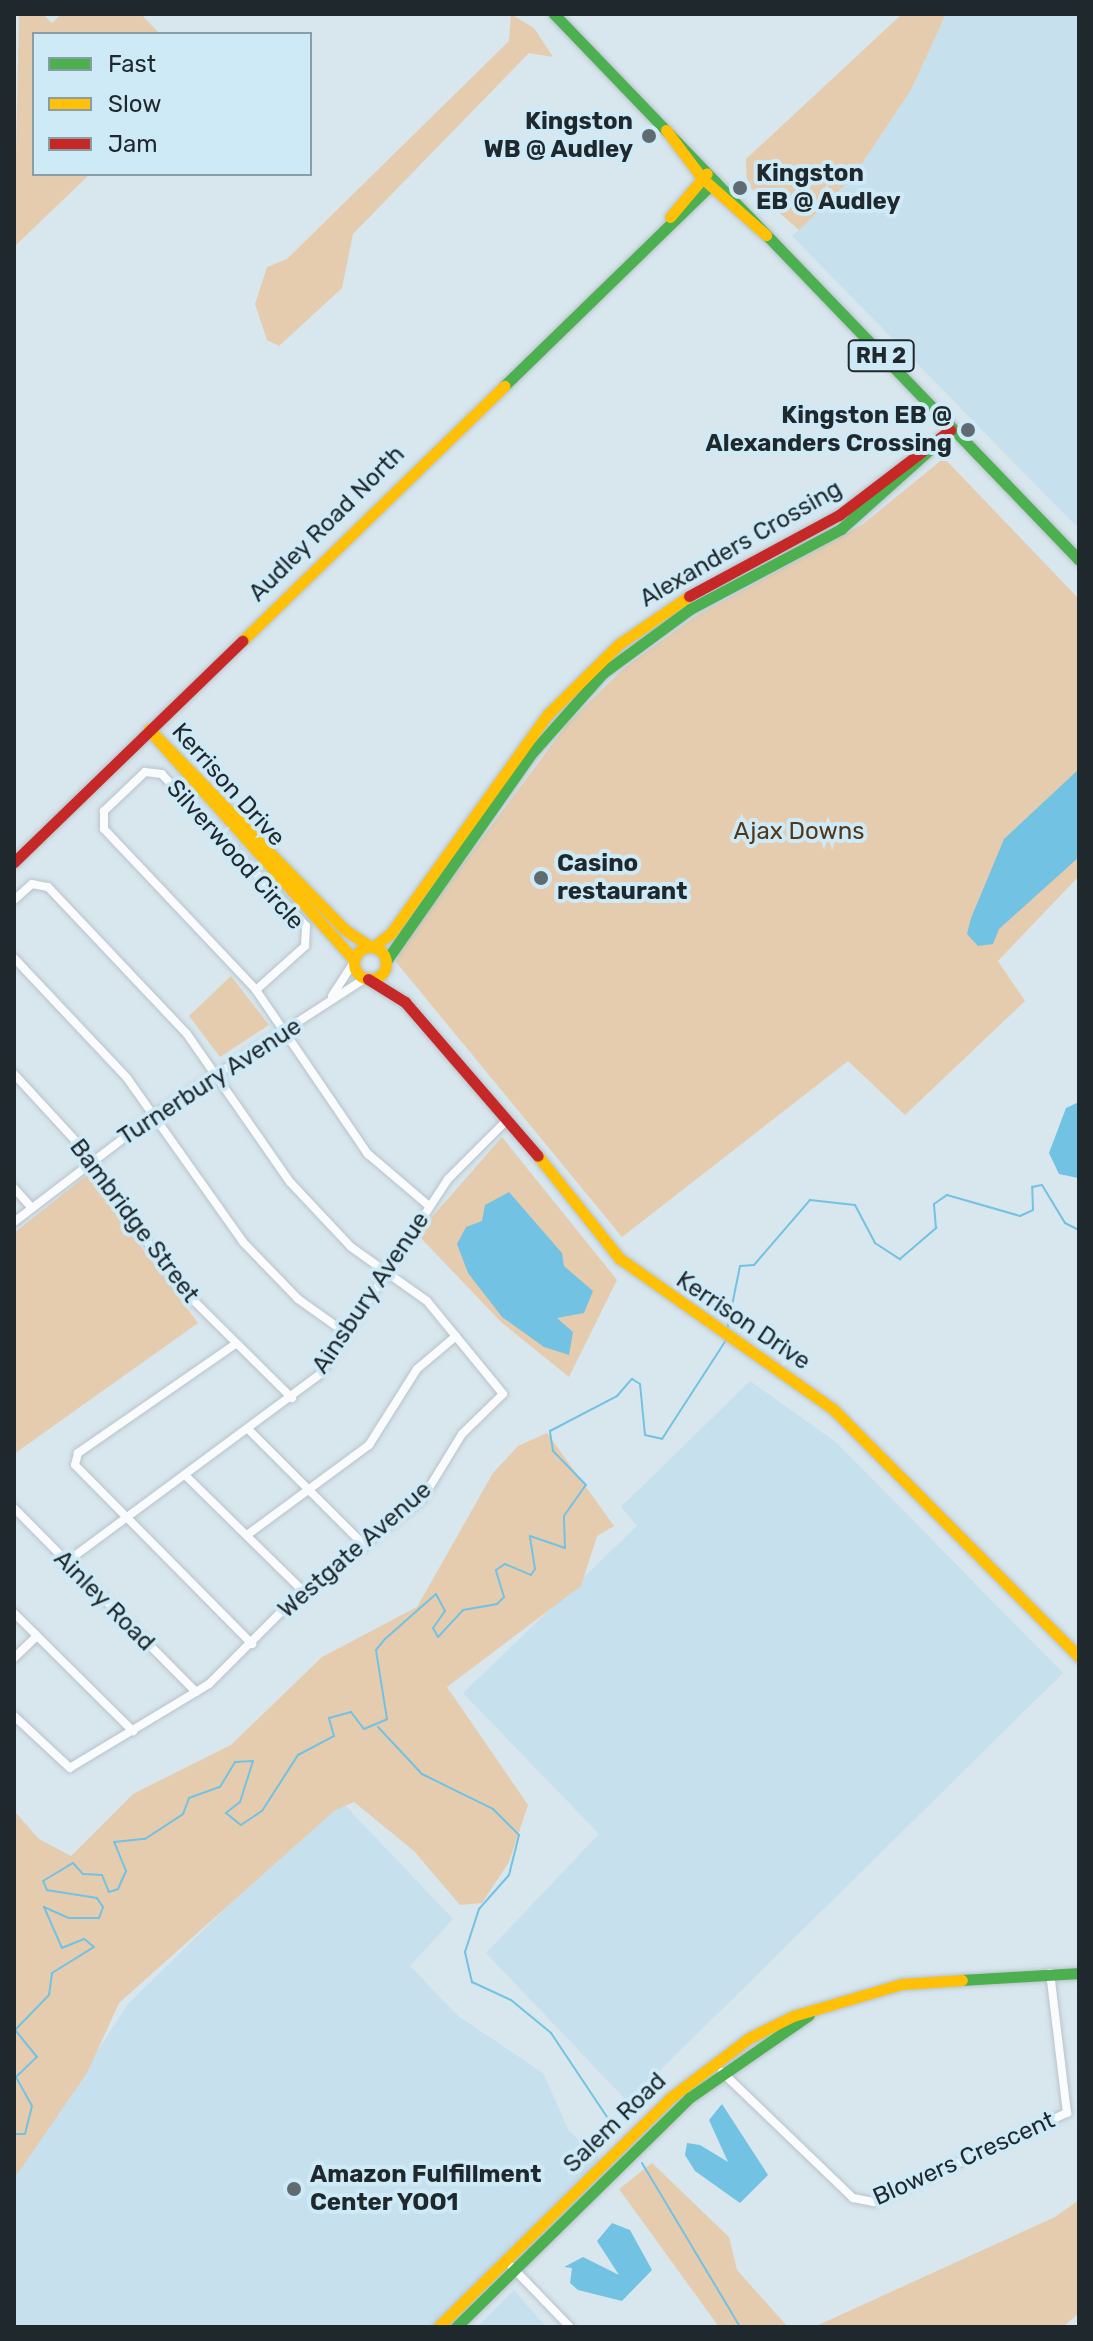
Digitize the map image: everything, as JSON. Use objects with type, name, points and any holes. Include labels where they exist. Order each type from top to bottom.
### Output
[{"type":"street","name":"RH 2","points":[[554,14],[950,430],[1079,560]]},
{"type":"street","name":"Audley Road North","points":[[14,862],[710,178]]},
{"type":"street","name":"Alexanders Crossing","points":[[354,961],[372,947],[548,714],[619,644],[679,601],[839,515],[950,430]]},
{"type":"street","name":"Alexanders Crossing","points":[[367,979],[386,963],[531,754],[603,673],[690,609],[841,529],[950,430]]},
{"type":"street","name":"Kerrison Drive","points":[[149,729],[344,929],[372,947],[386,963],[405,1002],[507,1120],[605,1244],[677,1306],[833,1409],[896,1469],[1079,1657]]},
{"type":"street","name":"Kerrison Drive","points":[[149,729],[367,979],[405,1002]]},
{"type":"street","name":"Silverwood Circle","points":[[256,990],[305,946],[306,926],[162,774],[145,772],[104,811],[104,829],[256,990],[349,1131],[429,1206]]},
{"type":"street","name":"Westgate Avenue","points":[[14,900],[32,884],[48,887],[217,1076],[290,1182],[351,1247],[427,1301],[503,1394],[462,1434],[423,1498],[304,1592],[252,1644],[196,1692],[70,1768],[14,1716]]},
{"type":"street","points":[[14,958],[154,1115],[243,1242],[298,1299],[347,1334]]},
{"type":"street","name":"Turnerbury Avenue","points":[[330,1000],[354,961]]},
{"type":"street","name":"Turnerbury Avenue","points":[[14,1222],[154,1115],[367,979]]},
{"type":"street","name":"Bambridge Street","points":[[14,1074],[91,1162],[166,1271],[234,1345],[292,1398]]},
{"type":"street","name":"Ainsbury Avenue","points":[[65,1563],[122,1516],[251,1432],[292,1398],[347,1334],[429,1206],[507,1120]]},
{"type":"street","points":[[14,1188],[32,1208]]},
{"type":"street","points":[[247,1535],[306,1488],[369,1445],[417,1369],[456,1336]]},
{"type":"street","points":[[234,1345],[78,1453],[78,1470],[252,1644]]},
{"type":"street","points":[[251,1432],[365,1546]]},
{"type":"street","points":[[185,1475],[304,1592]]},
{"type":"street","name":"Ainley Road","points":[[14,1508],[65,1563],[196,1692]]},
{"type":"street","points":[[14,1613],[133,1731]]},
{"type":"street","points":[[14,1658],[37,1636]]},
{"type":"street","name":"Blowers Crescent","points":[[722,2072],[853,2198],[874,2202],[1067,2113],[1050,1973]]},
{"type":"street","name":"Salem Road","points":[[456,2327],[510,2265],[679,2090],[749,2038],[809,2015],[933,1979],[1079,1973]]},
{"type":"street","name":"Salem Road","points":[[438,2327],[722,2072],[809,2015]]},
{"type":"street","points":[[510,2265],[570,2327]]},
{"type":"shaded area","points":[[946,14],[1079,14],[1079,529],[792,236],[853,177],[911,90]]},
{"type":"shaded area","points":[[750,1381],[837,1443],[1063,1673],[628,2102],[486,1953],[599,1834],[463,1693],[637,1526],[621,1507]]},
{"type":"shaded area","points":[[338,1798],[453,1919],[410,1966],[458,2016],[543,2073],[569,2131],[603,2162],[432,2327],[14,2327],[14,2179],[128,2004]]},
{"type":"shaded area","points":[[514,2290],[546,2327],[477,2327]]},
{"type":"green space","points":[[19,14],[43,14],[52,23],[61,14],[141,14],[158,32],[32,32],[32,176],[88,176],[14,247]]},
{"type":"green space","points":[[511,14],[534,28],[553,57],[529,53],[353,234],[342,288],[279,346],[267,340],[255,304],[267,267],[287,259],[509,41]]},
{"type":"green space","points":[[902,14],[946,14],[911,90],[853,177],[799,230],[747,185],[746,159]]},
{"type":"green space","name":"Ajax Downs","points":[[944,458],[1079,599],[1079,876],[998,961],[1025,1001],[905,1115],[848,1061],[622,1237],[396,962],[403,944],[568,723],[624,668],[696,616],[863,524]]},
{"type":"green space","points":[[231,976],[269,1025],[220,1057],[189,1016]]},
{"type":"green space","points":[[502,1137],[617,1280],[569,1377],[501,1322],[417,1234]]},
{"type":"green space","points":[[87,1175],[198,1323],[14,1454],[14,1233]]},
{"type":"green space","points":[[547,1433],[614,1526],[597,1536],[581,1586],[447,1687],[528,1805],[509,1862],[482,1903],[460,1905],[414,1851],[354,1802],[334,1811],[119,2003],[87,2073],[14,2179],[14,1811],[39,1839],[71,1856],[133,1794],[231,1745],[322,1657],[417,1607],[493,1473],[518,1446]]},
{"type":"green space","points":[[652,2163],[729,2237],[737,2270],[788,2327],[719,2327],[619,2189]]},
{"type":"green space","points":[[1079,2200],[1079,2313],[1063,2327],[814,2327],[1055,2217]]},
{"type":"water","points":[[1079,769],[1079,857],[999,929],[993,944],[978,946],[967,934],[1004,839]]},
{"type":"water","points":[[1079,1102],[1078,1178],[1059,1174],[1049,1153],[1066,1108]]},
{"type":"water","points":[[509,1192],[562,1253],[564,1266],[593,1291],[584,1313],[557,1318],[573,1332],[569,1355],[544,1347],[502,1317],[468,1273],[457,1244],[466,1227],[482,1221],[485,1205]]},
{"type":"water","points":[[722,2104],[768,2175],[740,2203],[695,2171],[685,2155],[687,2143],[700,2145],[728,2162],[709,2120]]},
{"type":"water","points":[[612,2223],[630,2230],[652,2270],[622,2301],[578,2290],[570,2283],[572,2268],[564,2267],[583,2257],[619,2275],[597,2241]]},
{"type":"waterway","points":[[727,1330],[740,1266],[754,1265],[810,1200],[855,1205],[875,1243],[900,1259],[936,1228],[934,1204],[947,1195],[1020,1216],[1033,1210],[1032,1187],[1042,1185],[1065,1223],[1079,1230]]},
{"type":"waterway","points":[[14,2134],[25,2134],[32,2106],[16,2077],[37,2057],[15,2030],[49,1995],[52,1973],[94,1947],[84,1939],[62,1948],[44,1907],[69,1918],[99,1918],[103,1907],[97,1898],[47,1890],[43,1881],[73,1863],[83,1874],[102,1875],[109,1892],[118,1889],[126,1871],[114,1842],[145,1839],[183,1814],[189,1798],[220,1787],[235,1762],[253,1761],[240,1802],[226,1813],[241,1825],[262,1811],[298,1755],[334,1736],[329,1718],[351,1712],[364,1729],[387,1719],[376,1650],[385,1639],[436,1594],[445,1611],[433,1628],[438,1637],[463,1610],[497,1604],[504,1597],[496,1570],[505,1564],[531,1575],[535,1569],[530,1536],[565,1548],[564,1516],[586,1485],[553,1451],[550,1431],[617,1396],[632,1379],[640,1384],[645,1435],[662,1439],[726,1340]]},
{"type":"waterway","points":[[378,1727],[422,1774],[493,1809],[519,1835],[509,1875],[479,1909],[465,1952],[472,1982],[511,2000],[551,2033],[617,2132]]},
{"type":"waterway","points":[[642,2163],[740,2327]]},
{"type":"traffic: fast","points":[[554,14],[1079,560]]},
{"type":"traffic: fast","points":[[504,386],[715,181]]},
{"type":"traffic: fast","points":[[386,961],[531,754],[603,673],[690,609],[841,529],[945,436]]},
{"type":"traffic: fast","points":[[962,1980],[1079,1973]]},
{"type":"traffic: fast","points":[[456,2327],[689,2098],[809,2015]]},
{"type":"traffic: slow","points":[[666,130],[702,178],[766,235]]},
{"type":"traffic: slow","points":[[670,217],[707,173]]},
{"type":"traffic: slow","points":[[242,641],[504,386]]},
{"type":"traffic: slow","points":[[373,947],[391,933],[548,714],[619,644],[689,596]]},
{"type":"traffic: slow","points":[[149,729],[344,929],[371,947]]},
{"type":"traffic: slow","points":[[150,731],[354,960]]},
{"type":"traffic: slow","points":[[370,947],[381,952],[386,963],[381,974],[370,979],[359,974],[354,963],[359,952],[370,947]]},
{"type":"traffic: slow","points":[[538,1156],[619,1258],[833,1409],[1079,1657]]},
{"type":"traffic: slow","points":[[438,2327],[670,2098],[749,2038],[793,2016],[902,1984],[962,1980]]},
{"type":"traffic: jam","points":[[689,596],[839,515],[950,430]]},
{"type":"traffic: jam","points":[[14,862],[242,641]]},
{"type":"traffic: jam","points":[[368,979],[405,1002],[538,1156]]},
{"type":"place","name":"Kingston WB @ Audley","points":[[649,136]]},
{"type":"place","name":"Kingston EB @ Audley","points":[[740,188]]},
{"type":"place","name":"Kingston EB @ Alexanders Crossing","points":[[968,430]]},
{"type":"place","name":"Casino restaurant","points":[[541,878]]},
{"type":"place","name":"Amazon Fulfillment Center YOO1","points":[[294,2189]]}]
